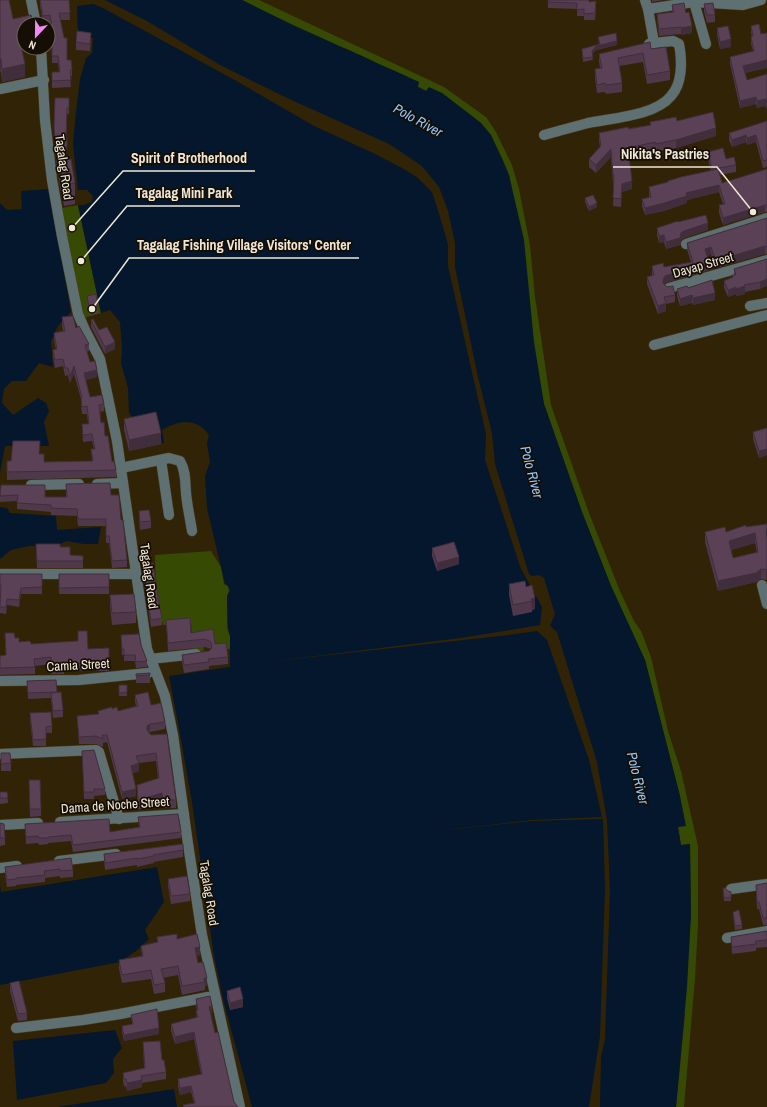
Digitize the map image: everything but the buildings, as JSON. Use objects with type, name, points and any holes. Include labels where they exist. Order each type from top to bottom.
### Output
[{"type":"street","points":[[31,0],[34,16]]},
{"type":"street","points":[[654,43],[647,4],[694,2],[743,5],[761,0]]},
{"type":"street","points":[[694,2],[706,44]]},
{"type":"street","points":[[544,135],[589,123],[643,113],[659,106],[671,97],[677,88],[681,70],[681,54],[679,44],[673,41],[640,46]]},
{"type":"street","name":"Tagalag Road","points":[[42,56],[45,120],[51,172],[62,236],[78,314],[100,359],[117,441],[147,649],[165,696],[174,734],[184,814],[184,845],[202,935],[240,1107]]},
{"type":"street","points":[[0,89],[44,80]]},
{"type":"street","points":[[686,244],[767,218]]},
{"type":"street","name":"Dayap Street","points":[[669,288],[767,260]]},
{"type":"street","points":[[750,306],[767,303]]},
{"type":"street","points":[[654,344],[767,315]]},
{"type":"street","points":[[121,468],[169,458],[180,461],[183,466],[192,531]]},
{"type":"street","points":[[161,460],[169,515]]},
{"type":"street","points":[[23,485],[123,483]]},
{"type":"street","points":[[0,574],[135,574]]},
{"type":"street","points":[[762,586],[767,604]]},
{"type":"street","points":[[150,659],[206,653]]},
{"type":"street","name":"Camia Street","points":[[0,680],[79,680],[156,673]]},
{"type":"street","points":[[161,736],[174,734]]},
{"type":"street","points":[[0,754],[96,750],[99,752],[119,819]]},
{"type":"street","name":"Dama de Noche Street","points":[[0,825],[184,814]]},
{"type":"street","points":[[49,862],[126,852]]},
{"type":"street","points":[[0,868],[26,865]]},
{"type":"street","points":[[731,889],[767,884]]},
{"type":"street","points":[[727,938],[767,931]]},
{"type":"street","points":[[16,1028],[120,1014],[215,995]]},
{"type":"green space","points":[[242,0],[259,0],[444,87],[486,117],[496,132],[512,165],[519,189],[530,245],[535,297],[551,405],[589,513],[620,591],[634,621],[641,631],[651,657],[668,731],[681,771],[698,846],[698,924],[695,979],[684,1107],[676,1107],[685,1014],[683,1011],[691,915],[690,844],[681,845],[678,827],[682,826],[680,796],[645,660],[611,586],[582,512],[544,404],[537,368],[534,365],[509,175],[491,135],[481,123],[442,93],[427,91],[418,87],[408,80],[408,77],[374,64],[373,61],[347,49],[323,42],[321,38],[293,26],[290,27]]},
{"type":"green space","points":[[78,205],[101,313],[84,318],[61,208]]},
{"type":"green space","points":[[211,551],[221,567],[224,584],[228,586],[229,591],[227,596],[227,628],[230,636],[230,649],[216,651],[202,639],[204,651],[193,653],[191,623],[163,625],[157,590],[155,555]]},
{"type":"water","name":"Polo River","points":[[105,0],[242,0],[293,25],[419,82],[418,87],[426,91],[429,87],[442,93],[481,123],[491,135],[509,175],[524,240],[534,342],[544,404],[582,512],[611,586],[645,660],[680,796],[686,826],[678,827],[681,845],[690,844],[691,915],[687,987],[676,1107],[600,1107],[601,1057],[605,1039],[610,890],[607,820],[597,762],[557,632],[550,626],[555,614],[544,578],[539,575],[532,576],[529,574],[495,464],[492,433],[478,377],[455,267],[455,243],[448,211],[439,187],[422,166],[389,144],[285,97],[220,65],[147,21]]},
{"type":"water","points":[[93,4],[103,8],[240,83],[314,126],[402,168],[418,178],[432,192],[448,245],[448,266],[486,434],[485,460],[521,569],[542,607],[540,625],[461,638],[267,662],[537,631],[547,640],[589,760],[602,817],[532,820],[429,832],[532,821],[603,819],[605,889],[600,1036],[589,1107],[252,1107],[223,999],[214,956],[192,802],[169,676],[230,667],[230,636],[228,628],[227,596],[230,591],[228,586],[225,584],[207,508],[205,476],[210,462],[207,443],[209,435],[199,425],[181,422],[162,430],[164,443],[162,443],[158,421],[138,424],[129,413],[128,388],[121,363],[122,349],[120,322],[110,310],[101,313],[78,205],[84,205],[92,202],[93,196],[87,190],[78,190],[73,144],[80,79],[86,58],[92,53],[93,38],[78,35],[77,6]]},
{"type":"water","points":[[50,189],[71,312],[58,326],[51,341],[53,367],[39,363],[26,381],[12,381],[4,389],[2,403],[13,415],[38,398],[46,403],[49,411],[44,422],[49,446],[5,446],[0,473],[0,203],[7,210],[22,209],[21,191]]},
{"type":"water","points":[[0,507],[7,508],[10,513],[56,516],[57,530],[101,527],[98,544],[84,544],[66,541],[57,546],[29,546],[11,550],[0,559]]},
{"type":"water","points":[[157,867],[164,902],[145,930],[149,939],[136,951],[120,962],[0,985],[0,885],[1,892]]},
{"type":"water","points":[[115,1030],[122,1048],[113,1059],[114,1073],[106,1083],[17,1100],[13,1041]]},
{"type":"water","points":[[174,1089],[177,1107],[57,1107]]},
{"type":"place","name":"Nikita's Pastries","points":[[753,212]]},
{"type":"place","name":"Spirit of Brotherhood","points":[[72,228]]},
{"type":"place","name":"Tagalag Mini Park","points":[[81,261]]},
{"type":"place","name":"Tagalag Fishing Village Visitors' Center","points":[[92,309]]}]
